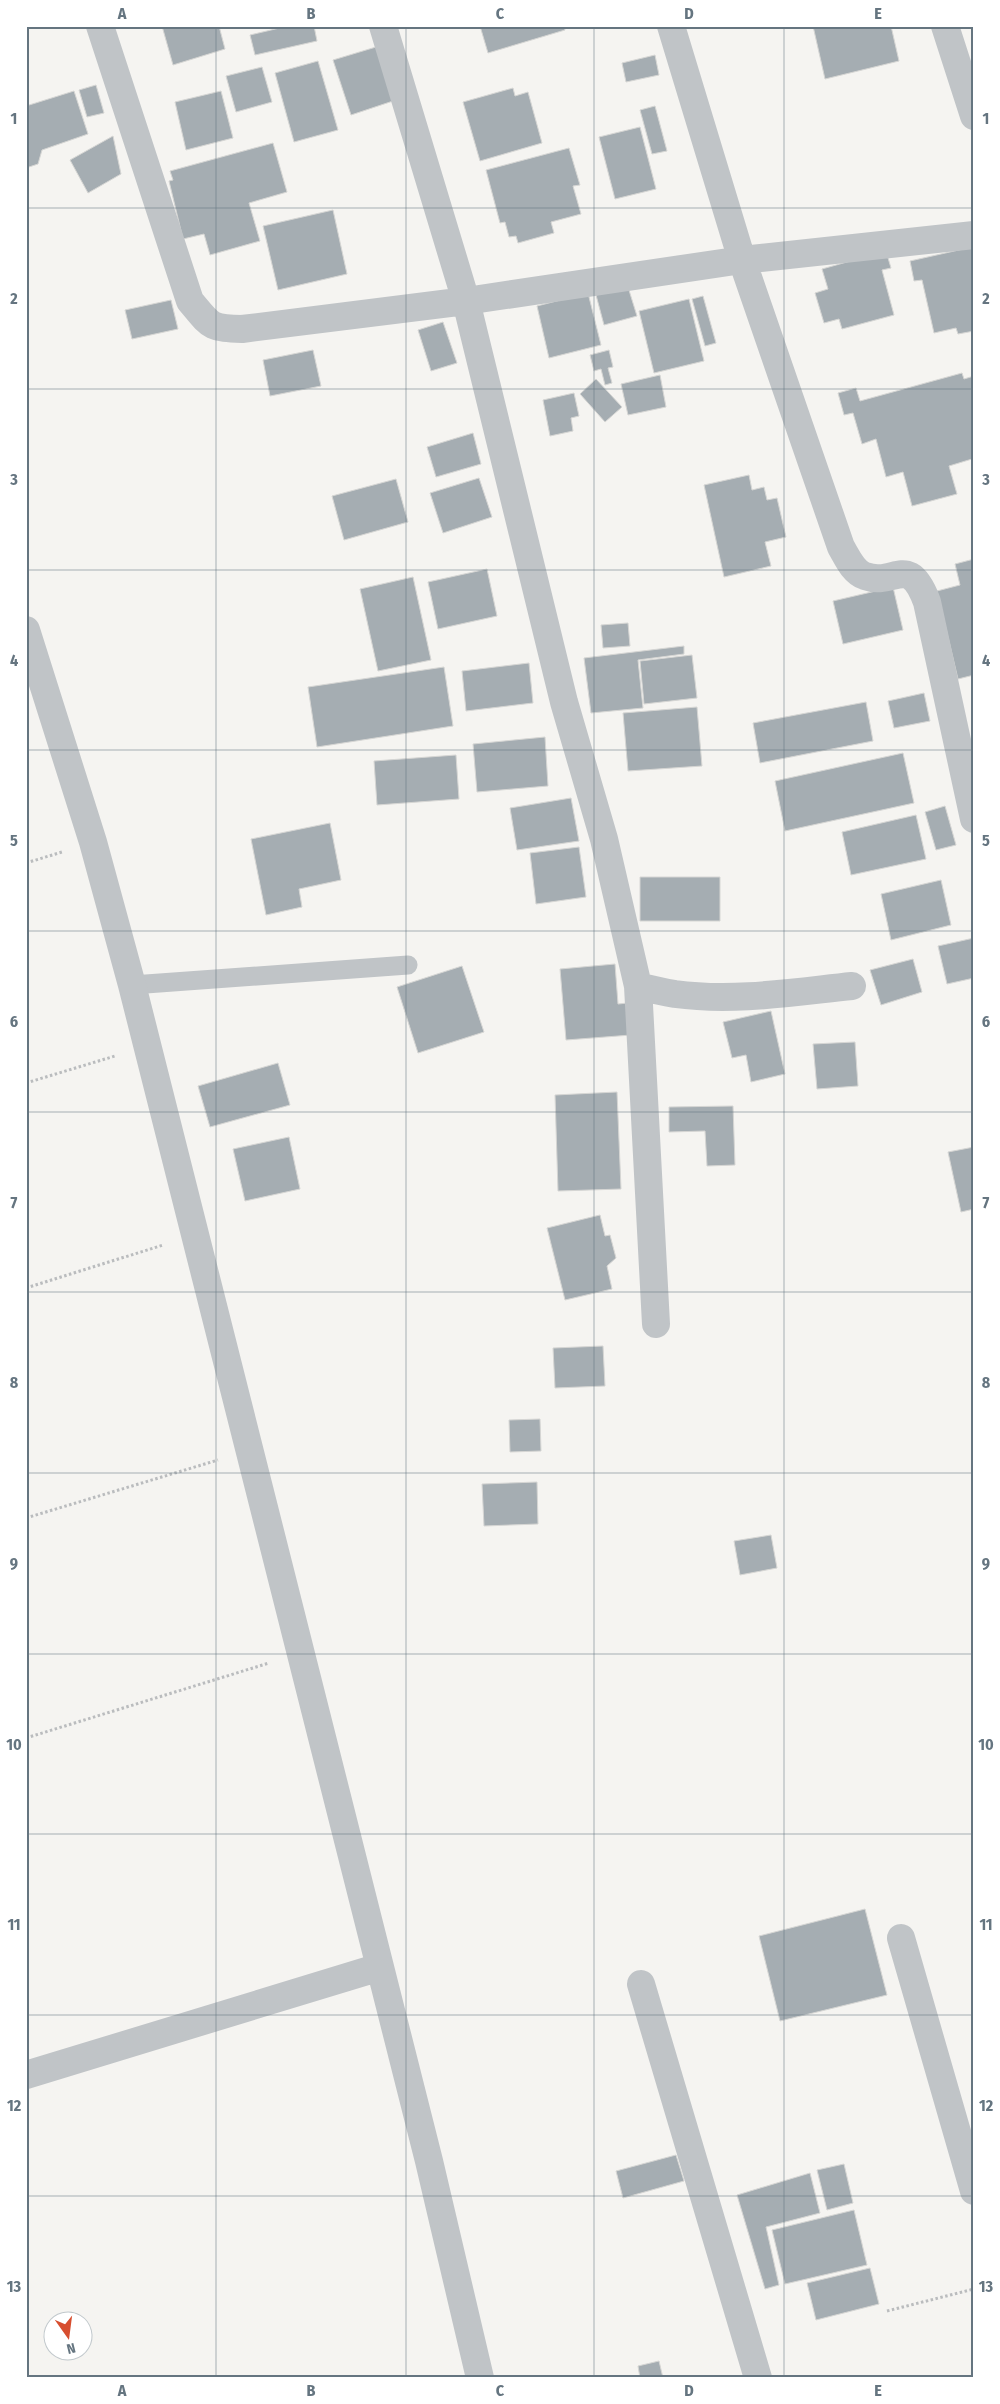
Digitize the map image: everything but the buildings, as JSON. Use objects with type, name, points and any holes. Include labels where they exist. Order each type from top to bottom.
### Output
[{"type":"street","points":[[100,26],[190,301],[206,320],[217,329],[242,330],[466,301],[742,260],[974,235]]},
{"type":"street","points":[[383,26],[466,301],[564,702],[604,839],[638,986],[656,1324]]},
{"type":"street","points":[[671,26],[742,260],[841,547],[854,568],[865,576],[880,577],[902,573],[912,577],[921,587],[927,602],[974,819]]},
{"type":"street","points":[[945,26],[974,116]]},
{"type":"street","points":[[26,630],[93,842],[132,985],[429,2160],[480,2378]]},
{"type":"street","points":[[638,986],[675,994],[721,996],[803,992],[852,986]]},
{"type":"street","points":[[901,1938],[974,2191]]},
{"type":"street","points":[[26,2075],[380,1967]]},
{"type":"street","points":[[641,1984],[758,2378]]},
{"type":"lane","points":[[132,985],[408,965]]},
{"type":"path","points":[[26,1083],[147,1046]]},
{"type":"path","points":[[26,1288],[195,1235]]},
{"type":"path","points":[[26,1518],[250,1451]]},
{"type":"path","points":[[26,1738],[301,1653]]},
{"type":"path","points":[[887,2311],[974,2288]]}]
